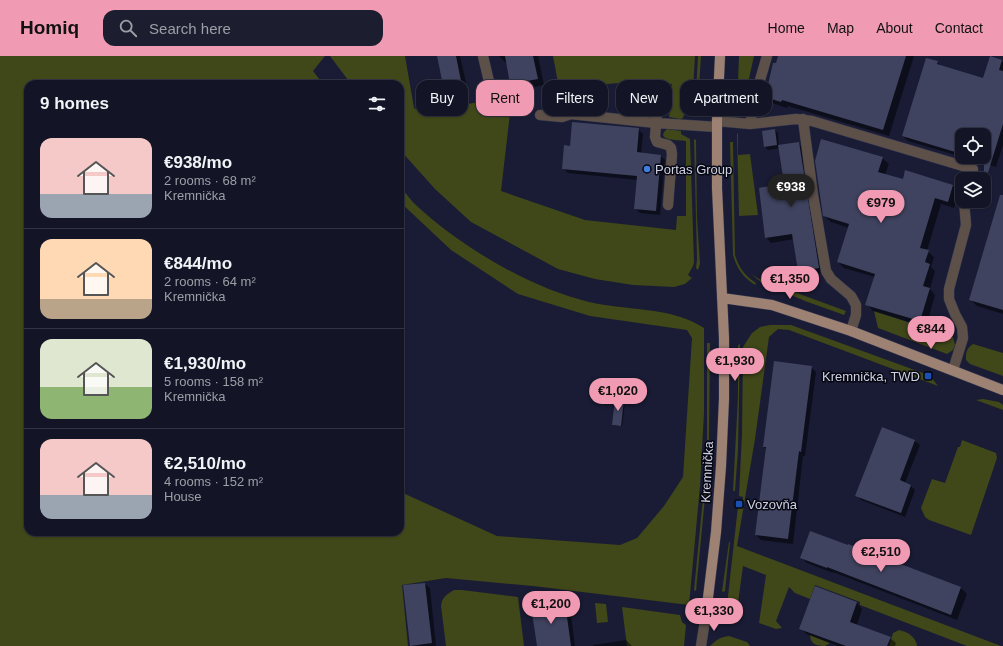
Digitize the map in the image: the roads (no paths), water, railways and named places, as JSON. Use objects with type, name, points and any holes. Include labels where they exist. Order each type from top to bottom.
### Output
[{"type":"main road","name":"Kremnička","points":[[706,614],[722,466],[724,399],[724,338],[717,188],[717,124],[720,56]]},
{"type":"main road","points":[[722,298],[772,305],[851,331],[1003,390]]},
{"type":"street","points":[[483,56],[489,80]]},
{"type":"street","points":[[752,124],[756,94],[767,56]]},
{"type":"street","points":[[540,115],[562,117],[571,114],[656,123],[717,124],[752,124],[803,119],[973,169],[972,172]]},
{"type":"street","points":[[657,116],[655,137],[657,142],[668,145],[671,148],[672,154],[668,205]]},
{"type":"street","points":[[803,119],[813,195],[826,271],[831,279],[851,296],[856,305],[856,315],[851,331]]},
{"type":"street","points":[[953,370],[963,338],[962,327],[949,299],[950,289],[966,225],[965,208]]},
{"type":"street","name":"Kremnička","points":[[701,646],[706,614]]},
{"type":"place","name":"Portas Group","points":[[647,169]]},
{"type":"place","name":"Kremnička, TWD","points":[[928,376]]},
{"type":"place","name":"Vozovňa","points":[[739,504]]}]
